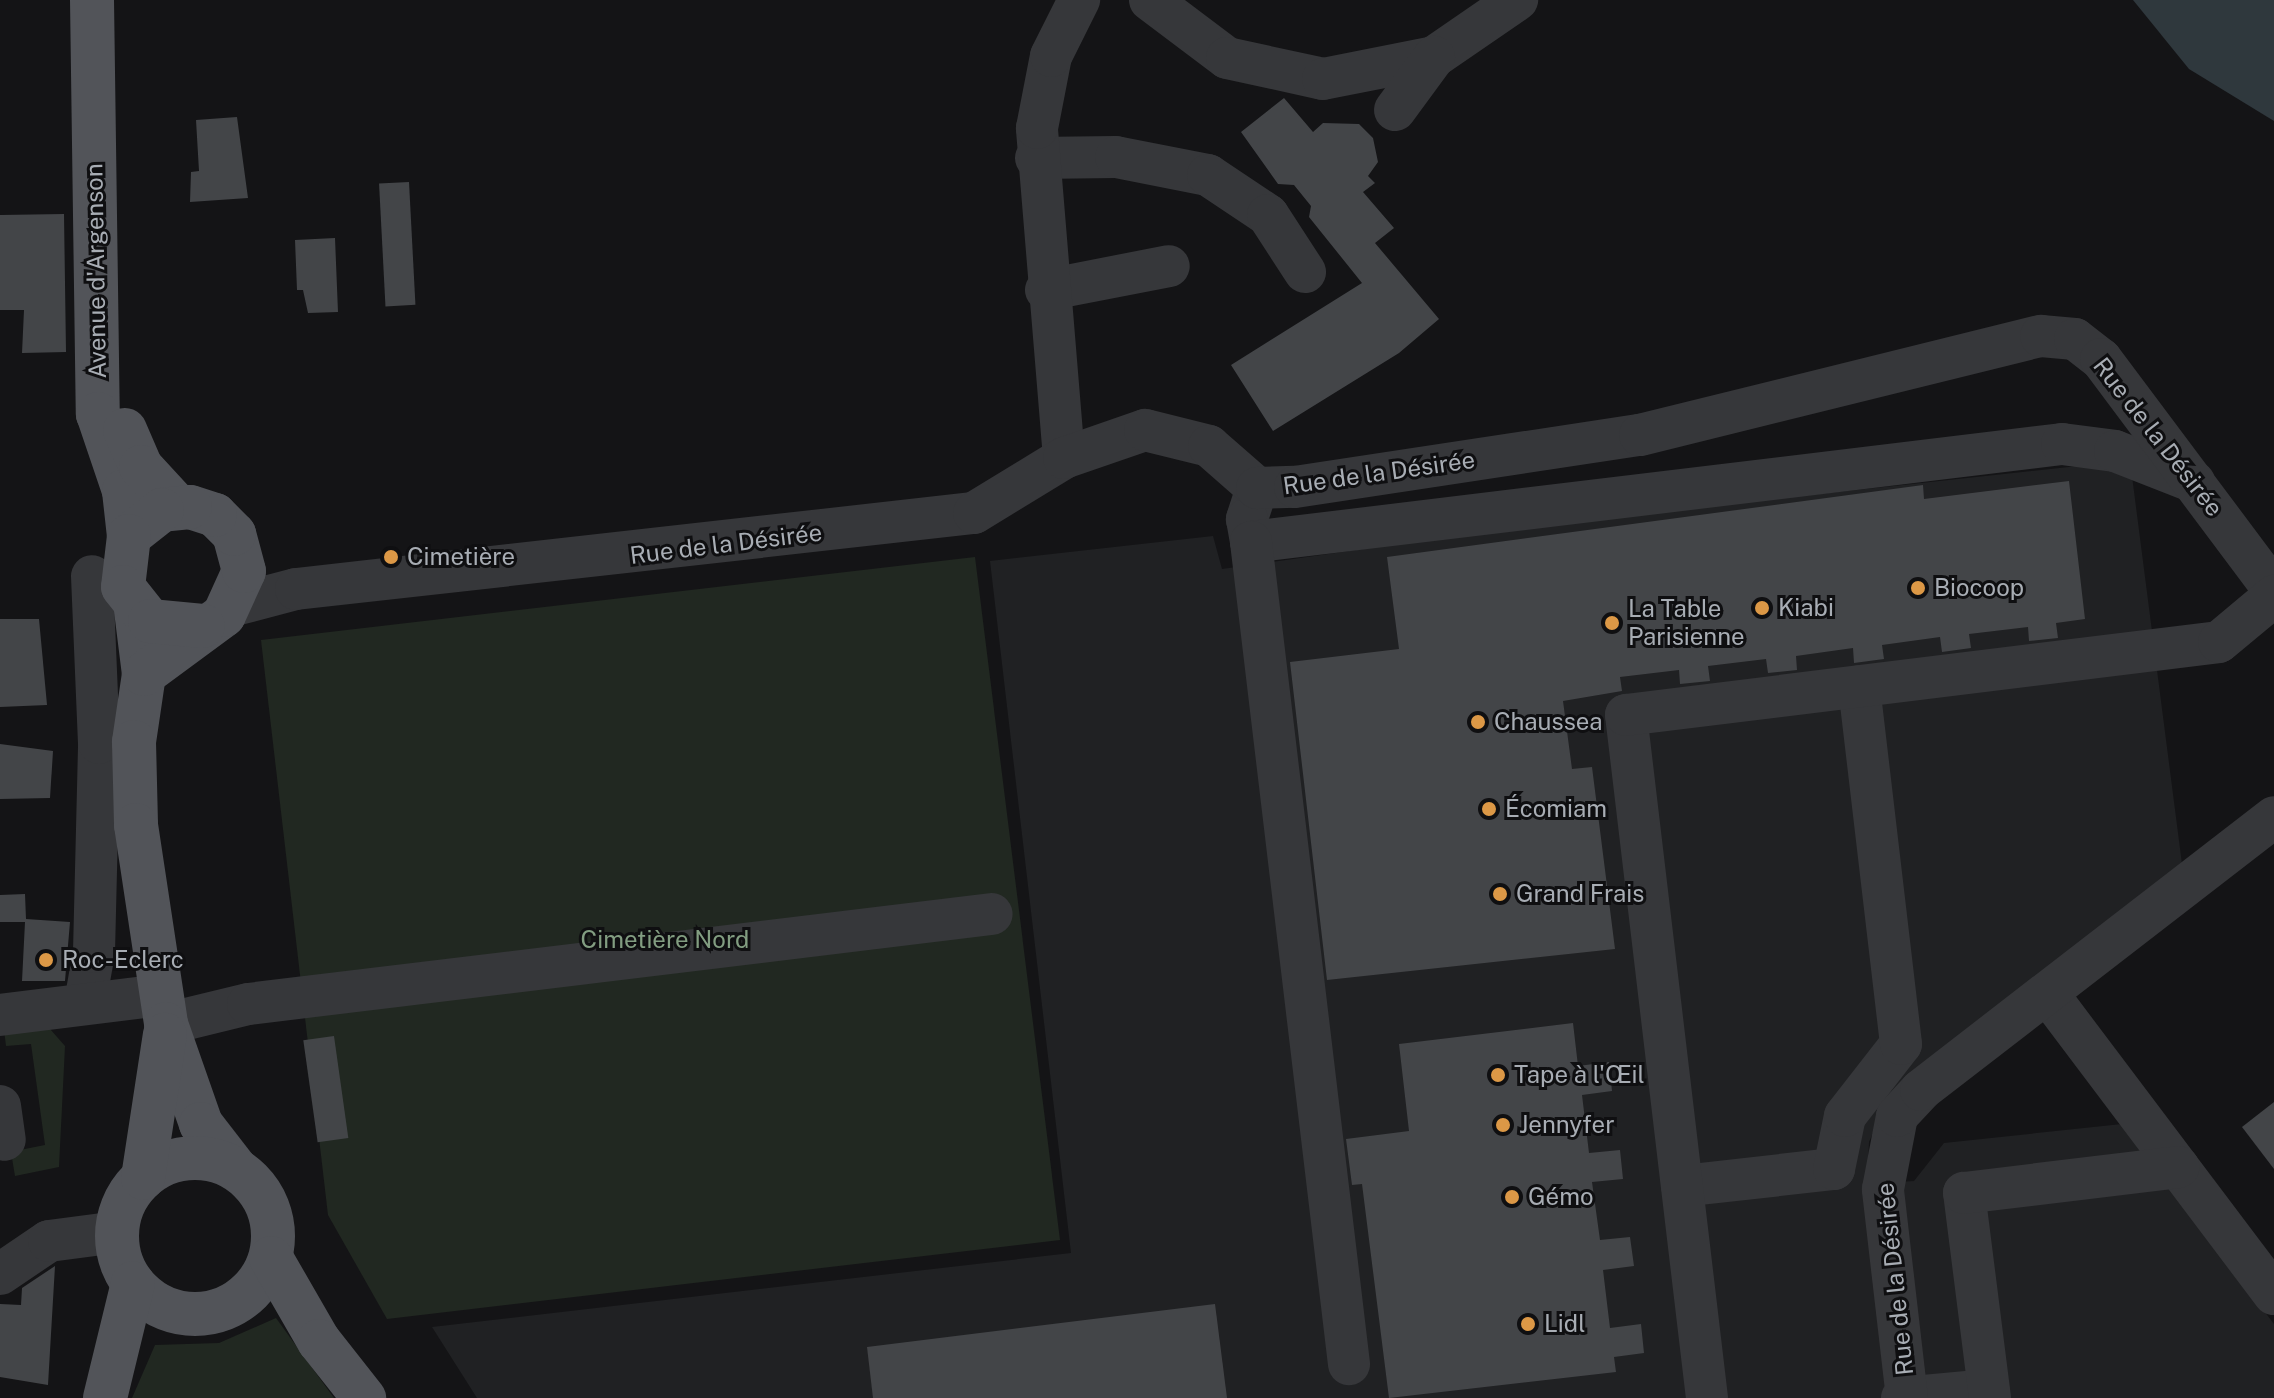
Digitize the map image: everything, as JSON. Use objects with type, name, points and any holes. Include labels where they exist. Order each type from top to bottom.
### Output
[{"type":"main road","name":"Avenue d'Argenson","points":[[92,0],[98,414],[124,491],[129,536]]},
{"type":"main road","name":"Avenue d'Argenson","points":[[116,0],[124,426],[134,458],[177,506]]},
{"type":"main road","points":[[144,674],[217,616],[244,571],[240,545],[215,515],[177,506],[149,517],[129,536],[120,574],[136,610],[144,674],[135,802],[164,1010],[201,1124],[268,1207],[271,1258],[319,1341],[364,1398]]},
{"type":"main road","points":[[136,610],[167,628],[217,616]]},
{"type":"main road","points":[[105,1398],[133,1283],[117,1232],[120,1212],[143,1178],[164,1010]]},
{"type":"main road","points":[[143,1178],[178,1159],[235,1168]]},
{"type":"main road","points":[[133,1283],[167,1308],[209,1313],[248,1294],[271,1258]]},
{"type":"street","points":[[1064,458],[1036,158],[1051,56],[1079,0]]},
{"type":"street","points":[[1150,0],[1227,58],[1295,76],[1354,78],[1434,57]]},
{"type":"street","points":[[1395,110],[1434,57],[1517,0]]},
{"type":"street","points":[[1036,158],[1116,157],[1208,175],[1268,215],[1305,272]]},
{"type":"street","points":[[1046,290],[1169,266]]},
{"type":"street","name":"Rue de la Désirée","points":[[217,616],[296,589],[974,513],[1064,458],[1121,435],[1166,431],[1209,446],[1257,488],[1640,435],[2041,336],[2075,339],[2101,359],[2274,593]]},
{"type":"street","points":[[1251,542],[2062,444],[2115,451],[2194,483]]},
{"type":"street","points":[[1257,488],[1247,519],[1349,1364]]},
{"type":"street","points":[[240,545],[296,589]]},
{"type":"street","points":[[85,1003],[94,952],[99,743],[92,576]]},
{"type":"street","points":[[1707,1398],[1626,715],[2219,642],[2274,593]]},
{"type":"street","points":[[1682,1186],[1834,1169],[1845,1116],[1901,1044],[1859,686]]},
{"type":"street","name":"Rue de la Désirée","points":[[1905,1398],[1883,1189],[1897,1116],[2047,993],[2274,817]]},
{"type":"street","points":[[0,1015],[85,1003],[164,1010],[248,1004],[992,914]]},
{"type":"street","points":[[2047,993],[2274,1294]]},
{"type":"street","points":[[1905,1398],[1989,1394],[1964,1193],[2178,1167]]},
{"type":"street","points":[[0,1274],[49,1241],[117,1232]]},
{"type":"shaded area","points":[[2133,0],[2274,0],[2274,121],[2189,69]]},
{"type":"shaded area","points":[[2106,463],[2132,476],[2182,864],[1884,1107],[1869,1142],[1867,1184],[1914,1181],[1944,1143],[2122,1124],[2274,1324],[2274,1398],[477,1398],[432,1327],[1071,1253],[990,561],[1213,536],[1222,569],[1541,524]]},
{"type":"green space","name":"Cimetière Nord","points":[[975,557],[1060,1240],[387,1319],[328,1215],[261,640]]},
{"type":"green space","points":[[43,1021],[65,1046],[59,1167],[15,1176],[12,1158],[20,1150],[45,1145],[31,1044],[6,1046],[4,1030]]},
{"type":"green space","points":[[276,1318],[334,1398],[132,1398],[155,1345],[219,1343]]},
{"type":"building","points":[[1284,98],[1313,132],[1323,123],[1359,124],[1373,138],[1378,162],[1368,176],[1375,183],[1363,192],[1394,228],[1375,243],[1439,319],[1399,353],[1273,431],[1231,365],[1362,283],[1309,217],[1311,206],[1294,185],[1278,184],[1241,132]]},
{"type":"building","points":[[237,117],[248,198],[190,202],[191,172],[199,171],[196,120]]},
{"type":"building","points":[[409,182],[415,305],[385,306],[379,184]]},
{"type":"building","points":[[64,214],[66,352],[22,353],[24,310],[0,310],[0,215]]},
{"type":"building","points":[[335,238],[338,312],[308,313],[303,290],[297,290],[295,240]]},
{"type":"building","points":[[2069,481],[2085,619],[2056,623],[2058,638],[2029,641],[2028,627],[1969,634],[1971,648],[1942,652],[1940,637],[1882,645],[1884,659],[1854,663],[1853,648],[1796,656],[1797,670],[1768,673],[1766,659],[1708,666],[1710,681],[1680,684],[1679,670],[1620,677],[1622,691],[1563,701],[1572,769],[1592,767],[1615,949],[1327,980],[1290,662],[1399,649],[1387,557],[1923,485],[1924,499]]},
{"type":"building","points":[[0,619],[39,619],[47,705],[0,707]]},
{"type":"building","points":[[0,744],[53,751],[50,798],[0,799]]},
{"type":"building","points":[[25,894],[26,919],[70,922],[65,981],[22,981],[25,922],[0,922],[0,895]]},
{"type":"building","points":[[1573,1023],[1578,1066],[1609,1062],[1612,1091],[1582,1095],[1589,1153],[1620,1150],[1623,1179],[1592,1182],[1600,1240],[1630,1237],[1634,1266],[1603,1270],[1610,1328],[1641,1324],[1644,1353],[1614,1357],[1616,1372],[1389,1398],[1362,1184],[1352,1185],[1346,1139],[1409,1131],[1399,1044]]},
{"type":"building","points":[[334,1036],[348,1138],[318,1142],[303,1040]]},
{"type":"building","points":[[2274,1102],[2274,1169],[2242,1127]]},
{"type":"building","points":[[55,1266],[48,1385],[0,1377],[0,1304],[21,1305],[22,1288]]},
{"type":"building","points":[[1215,1304],[1227,1398],[873,1398],[867,1347]]},
{"type":"place","name":"Cimetière","points":[[391,557]]},
{"type":"place","name":"Biocoop","points":[[1918,588]]},
{"type":"place","name":"Kiabi","points":[[1762,608]]},
{"type":"place","name":"La Table Parisienne","points":[[1612,623]]},
{"type":"place","name":"Chaussea","points":[[1478,722]]},
{"type":"place","name":"Écomiam","points":[[1489,809]]},
{"type":"place","name":"Grand Frais","points":[[1500,894]]},
{"type":"place","name":"Roc-Eclerc","points":[[46,960]]},
{"type":"place","name":"Tape à l'Œil","points":[[1498,1075]]},
{"type":"place","name":"Jennyfer","points":[[1503,1125]]},
{"type":"place","name":"Gémo","points":[[1512,1197]]},
{"type":"place","name":"Lidl","points":[[1528,1324]]}]
